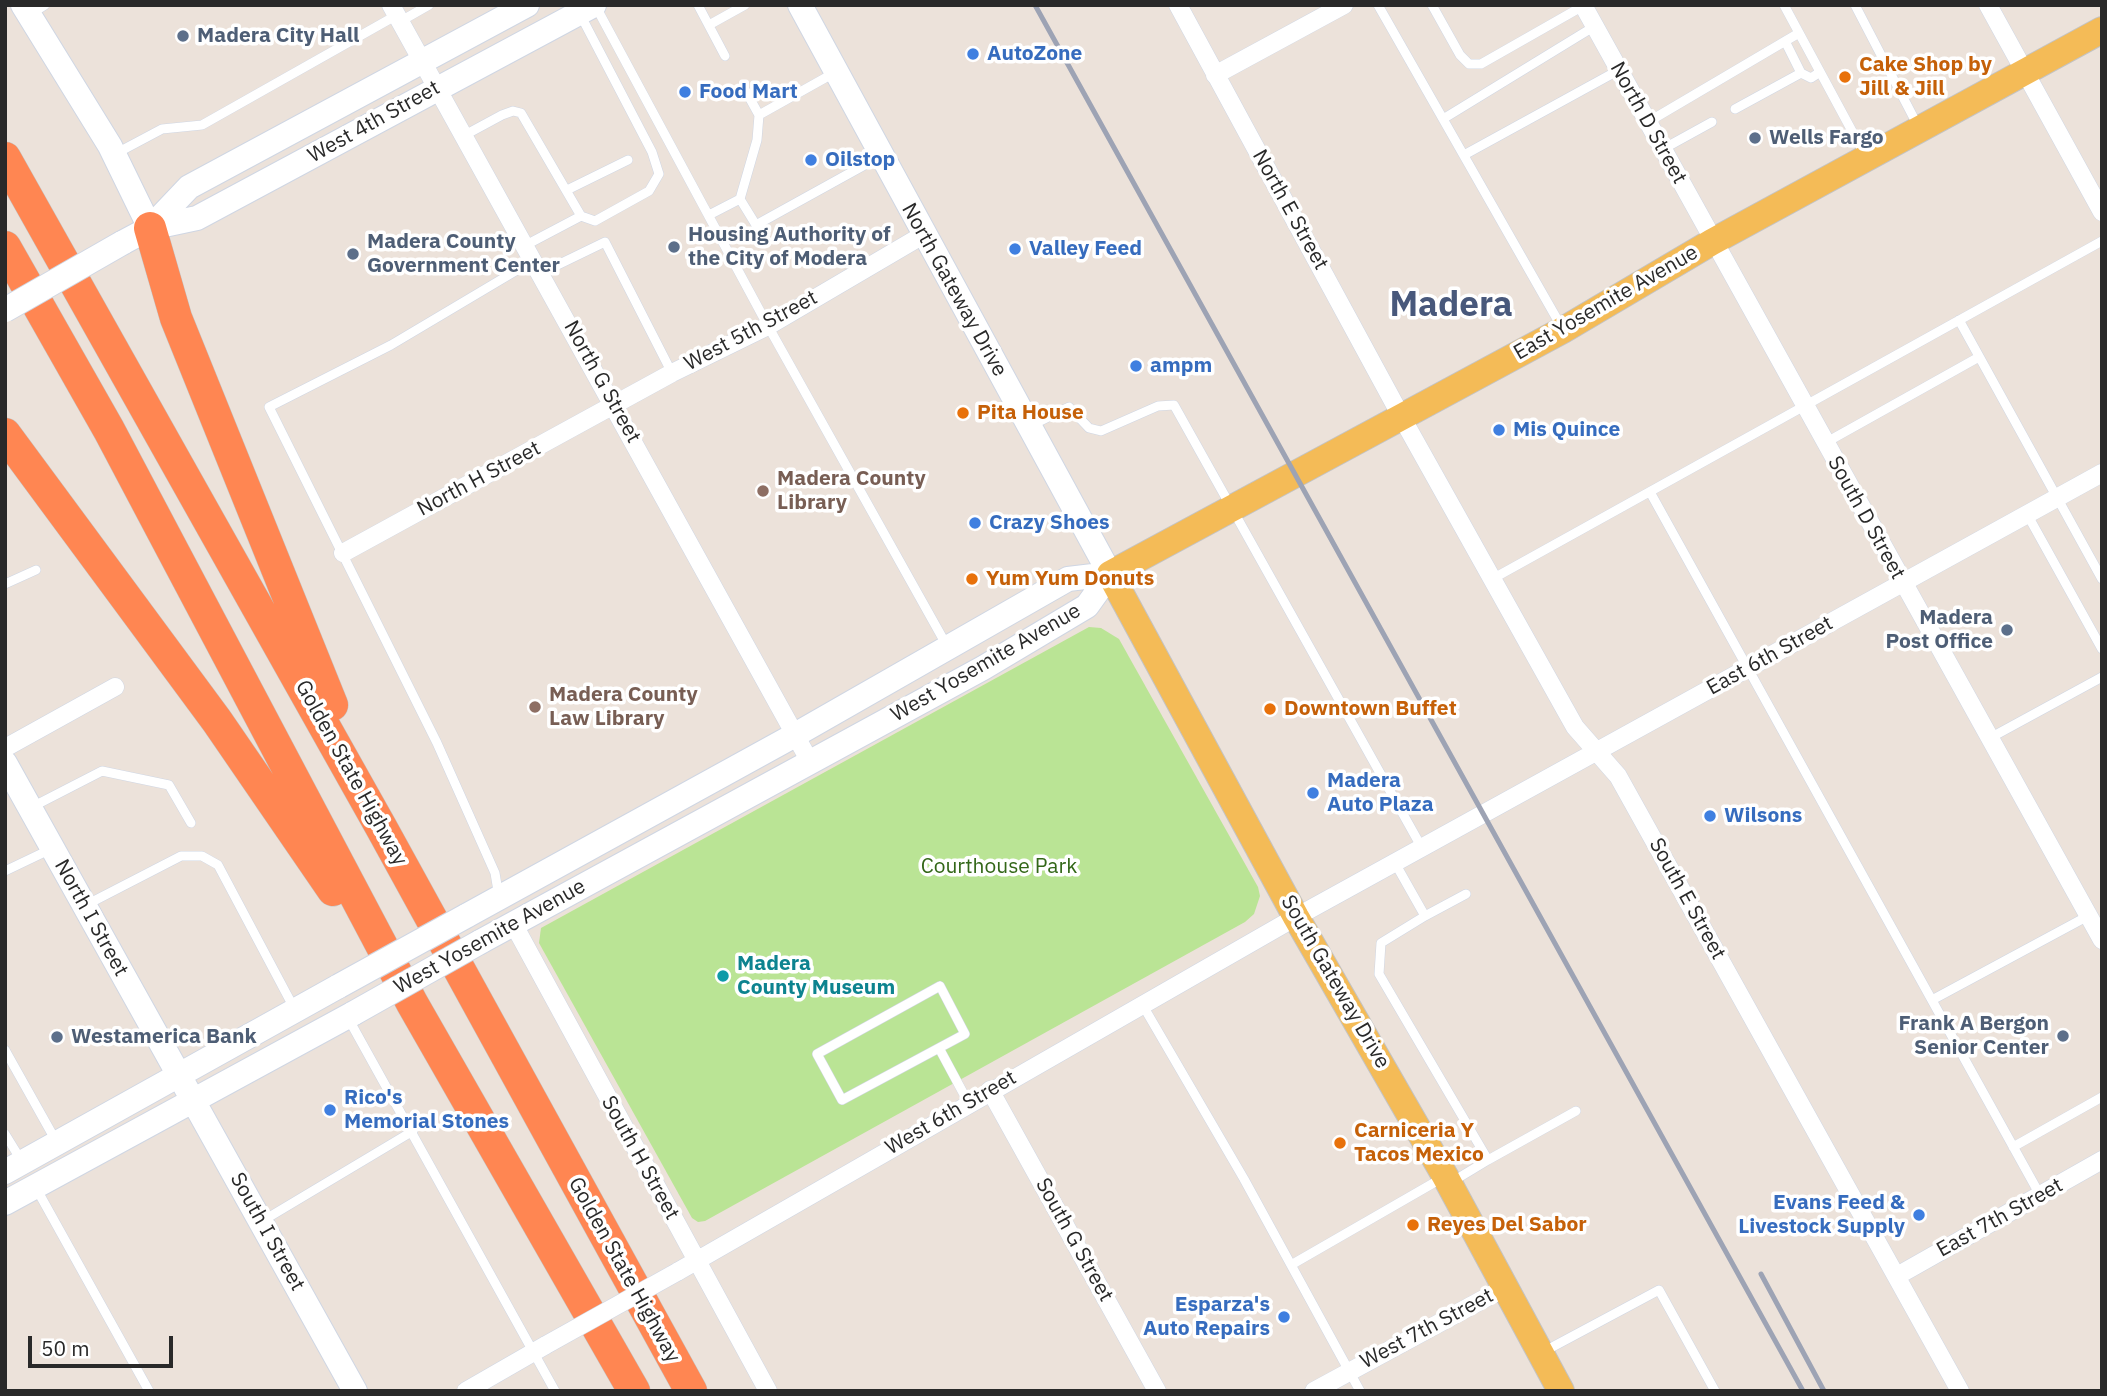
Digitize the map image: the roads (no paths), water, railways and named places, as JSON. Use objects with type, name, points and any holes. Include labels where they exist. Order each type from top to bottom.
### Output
[{"type":"highway","name":"Golden State Highway","points":[[5,159],[381,827],[691,1391]]},
{"type":"highway","points":[[150,228],[176,318],[381,827]]},
{"type":"highway","points":[[5,247],[109,430],[412,1003],[634,1391]]},
{"type":"highway","points":[[5,434],[217,720],[412,1003]]},
{"type":"main road","name":"West 4th Street","points":[[150,228],[189,187],[527,5]]},
{"type":"main road","name":"North Gateway Drive","points":[[800,5],[923,235],[1110,573]]},
{"type":"main road","points":[[32,8],[114,155],[150,228]]},
{"type":"main road","name":"West 4th Street","points":[[5,310],[150,228],[197,218],[438,86],[590,8]]},
{"type":"main road","name":"East Yosemite Avenue","points":[[1110,573],[1563,330],[1712,242],[2102,30]]},
{"type":"main road","name":"West Yosemite Avenue","points":[[14,1167],[795,735],[1068,579],[1110,573]]},
{"type":"main road","name":"West Yosemite Avenue","points":[[5,1203],[194,1103],[809,760],[983,668],[1087,606],[1110,573]]},
{"type":"main road","name":"South Gateway Drive","points":[[1110,573],[1296,917],[1447,1180],[1561,1391]]},
{"type":"main road","name":"North I Street","points":[[5,762],[178,1074]]},
{"type":"main road","points":[[499,898],[514,925]]},
{"type":"main road","name":"South I Street","points":[[178,1074],[355,1391]]},
{"type":"street","name":"North E Street","points":[[1178,5],[1401,416]]},
{"type":"street","points":[[1215,75],[1344,5]]},
{"type":"street","name":"North D Street","points":[[1583,5],[1712,242]]},
{"type":"street","points":[[1988,5],[2102,212]]},
{"type":"street","name":"North G Street","points":[[396,14],[466,135],[809,760]]},
{"type":"street","name":"West 5th Street","points":[[615,405],[672,373],[768,327],[923,235]]},
{"type":"street","name":"South D Street","points":[[1712,242],[2102,940]]},
{"type":"street","name":"North H Street","points":[[343,552],[615,405]]},
{"type":"street","name":"South E Street","points":[[1401,416],[1575,727],[1618,776],[1961,1391]]},
{"type":"street","name":"East 6th Street","points":[[1438,839],[2102,473]]},
{"type":"street","points":[[5,748],[115,687]]},
{"type":"street","name":"West 6th Street","points":[[466,1391],[677,1272],[968,1102],[1438,839]]},
{"type":"street","name":"South H Street","points":[[514,925],[768,1391]]},
{"type":"street","name":"South G Street","points":[[990,1090],[1157,1391]]},
{"type":"street","name":"East 7th Street","points":[[1897,1276],[2102,1160]]},
{"type":"street","name":"West 7th Street","points":[[1314,1391],[1504,1288]]},
{"type":"lane","points":[[114,155],[162,129],[202,125],[396,14],[429,5]]},
{"type":"lane","points":[[698,5],[725,56]]},
{"type":"lane","points":[[709,25],[745,5]]},
{"type":"lane","points":[[1378,5],[1563,330]]},
{"type":"lane","points":[[1432,5],[1460,55],[1469,64],[1480,64],[1583,5]]},
{"type":"lane","points":[[1784,5],[1867,158]]},
{"type":"lane","points":[[1855,5],[1920,130]]},
{"type":"lane","points":[[590,8],[709,215],[768,327],[948,648]]},
{"type":"lane","points":[[466,135],[502,115],[513,111],[521,113],[581,216],[595,221],[649,191],[659,174],[652,152],[590,8]]},
{"type":"lane","points":[[1443,120],[1595,26]]},
{"type":"lane","points":[[1647,122],[1799,33]]},
{"type":"lane","points":[[1785,41],[1801,73],[1811,78],[1820,72]]},
{"type":"lane","points":[[1464,155],[1619,70]]},
{"type":"lane","points":[[760,115],[835,72]]},
{"type":"lane","points":[[1739,108],[1801,73]]},
{"type":"lane","points":[[709,215],[740,199],[757,140],[760,115],[743,86]]},
{"type":"lane","points":[[1663,149],[1711,124]]},
{"type":"lane","points":[[740,199],[757,225],[881,156]]},
{"type":"lane","points":[[566,190],[628,160]]},
{"type":"lane","points":[[499,898],[495,873],[437,743],[269,407],[391,345],[534,260],[581,216]]},
{"type":"lane","points":[[1493,578],[2102,241]]},
{"type":"lane","points":[[534,260],[605,242],[672,373]]},
{"type":"lane","points":[[1959,320],[2102,579]]},
{"type":"lane","points":[[1825,443],[1979,357]]},
{"type":"lane","points":[[1030,426],[1069,407],[1089,428],[1101,431],[1158,406],[1174,405],[1422,848]]},
{"type":"lane","points":[[1650,492],[1747,669],[1812,779],[2040,1195]]},
{"type":"lane","points":[[2027,514],[2102,649]]},
{"type":"lane","points":[[5,584],[36,570]]},
{"type":"lane","points":[[1990,738],[2102,677]]},
{"type":"lane","points":[[30,807],[102,771],[169,786],[191,823]]},
{"type":"lane","points":[[5,871],[53,848]]},
{"type":"lane","points":[[85,906],[181,856],[202,856],[218,865],[295,1010]]},
{"type":"lane","points":[[1395,863],[1425,916]]},
{"type":"lane","points":[[1466,894],[1381,943],[1379,974],[1488,1160]]},
{"type":"lane","points":[[1932,1000],[2088,916]]},
{"type":"lane","points":[[940,986],[965,1034],[939,1048],[842,1100],[817,1054],[940,986]]},
{"type":"lane","points":[[1142,1004],[1360,1391]]},
{"type":"lane","points":[[351,1015],[413,1131],[540,1349],[555,1391]]},
{"type":"lane","points":[[939,1048],[968,1102]]},
{"type":"lane","points":[[5,1050],[57,1143]]},
{"type":"lane","points":[[2013,1147],[2102,1097]]},
{"type":"lane","points":[[1291,1265],[1576,1111]]},
{"type":"lane","points":[[262,1221],[413,1131]]},
{"type":"lane","points":[[5,1134],[14,1167]]},
{"type":"lane","points":[[35,1186],[149,1391]]},
{"type":"lane","points":[[1540,1353],[1659,1290],[1715,1391]]},
{"type":"railway","points":[[1035,5],[1803,1391]]},
{"type":"railway","points":[[1761,1274],[1824,1391]]},
{"type":"place","name":"Madera City Hall","points":[[183,36]]},
{"type":"place","name":"AutoZone","points":[[973,54]]},
{"type":"place","name":"Cake Shop by Jill & Jill","points":[[1845,77]]},
{"type":"place","name":"Food Mart","points":[[685,92]]},
{"type":"place","name":"Wells Fargo","points":[[1755,138]]},
{"type":"place","name":"Oilstop","points":[[811,160]]},
{"type":"place","name":"Housing Authority of the City of Modera","points":[[674,247]]},
{"type":"place","name":"Valley Feed","points":[[1015,249]]},
{"type":"place","name":"Madera County Government Center","points":[[353,254]]},
{"type":"place","name":"ampm","points":[[1136,366]]},
{"type":"place","name":"Pita House","points":[[963,413]]},
{"type":"place","name":"Mis Quince","points":[[1499,430]]},
{"type":"place","name":"Madera County Library","points":[[763,491]]},
{"type":"place","name":"Crazy Shoes","points":[[975,523]]},
{"type":"place","name":"Yum Yum Donuts","points":[[972,579]]},
{"type":"place","name":"Madera Post Office","points":[[2007,630]]},
{"type":"place","name":"Madera County Law Library","points":[[535,707]]},
{"type":"place","name":"Downtown Buffet","points":[[1270,709]]},
{"type":"place","name":"Madera Auto Plaza","points":[[1313,793]]},
{"type":"place","name":"Wilsons","points":[[1710,816]]},
{"type":"place","name":"Madera County Museum","points":[[723,976]]},
{"type":"place","name":"Frank A Bergon Senior Center","points":[[2063,1036]]},
{"type":"place","name":"Westamerica Bank","points":[[57,1037]]},
{"type":"place","name":"Rico's Memorial Stones","points":[[330,1110]]},
{"type":"place","name":"Carniceria Y Tacos Mexico","points":[[1340,1143]]},
{"type":"place","name":"Evans Feed & Livestock Supply","points":[[1919,1215]]},
{"type":"place","name":"Reyes Del Sabor","points":[[1413,1225]]},
{"type":"place","name":"Esparza's Auto Repairs","points":[[1284,1317]]},
{"type":"district","name":"Madera","points":[[1451,306]]},
{"type":"park label","name":"Courthouse Park","points":[[999,867]]}]
